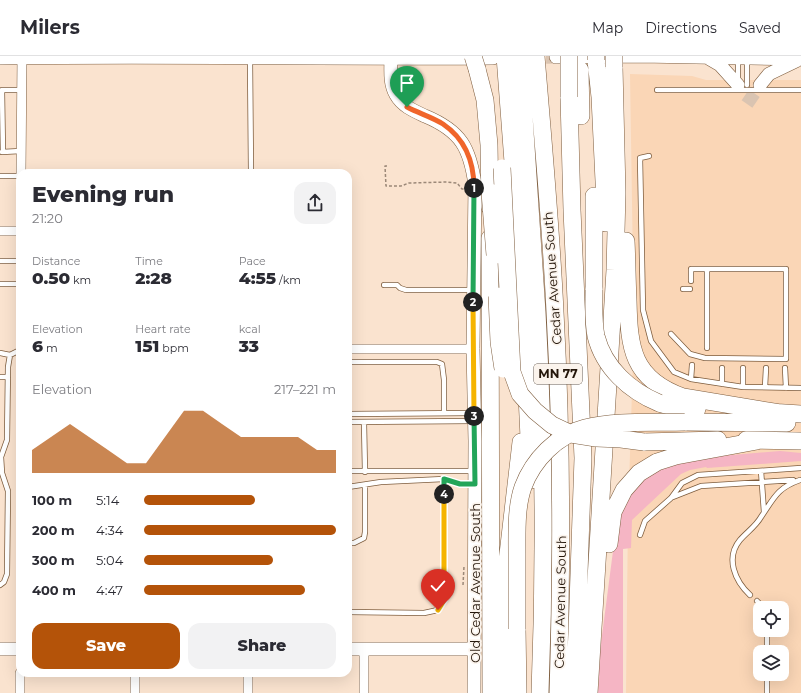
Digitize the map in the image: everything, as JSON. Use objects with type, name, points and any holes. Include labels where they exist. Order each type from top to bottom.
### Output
[{"type":"highway","name":"Cedar Avenue South","points":[[520,56],[537,312],[542,442],[543,539],[542,656],[540,693]]},
{"type":"highway","name":"Cedar Avenue South","points":[[536,56],[555,311],[560,444],[561,596],[558,693]]},
{"type":"highway","points":[[499,57],[521,268],[528,424],[542,656]]},
{"type":"highway","points":[[499,57],[502,168],[512,372],[520,394],[535,411],[552,425],[571,434],[596,438],[644,442]]},
{"type":"highway","points":[[563,57],[569,98],[572,210],[583,458],[574,693]]},
{"type":"highway","points":[[579,360],[583,179],[588,60]]},
{"type":"highway","points":[[588,60],[597,97],[608,270],[609,375]]},
{"type":"highway","points":[[475,62],[485,100],[489,145],[489,693]]},
{"type":"highway","points":[[614,66],[624,161],[628,326],[634,356],[640,366],[659,386],[671,393],[697,400],[780,413]]},
{"type":"highway","points":[[589,693],[615,270],[617,193],[614,66]]},
{"type":"highway","points":[[597,97],[594,318],[596,335],[601,350],[618,376],[631,388],[659,403],[686,409],[801,414]]},
{"type":"highway","points":[[490,192],[496,269],[499,342],[504,373],[514,396],[531,417],[549,431],[573,440],[595,444],[688,440],[801,441]]},
{"type":"highway","points":[[505,693],[505,580],[520,444],[521,268]]},
{"type":"highway","points":[[518,693],[517,531],[519,502],[523,487],[537,462],[544,453],[563,438],[584,428],[620,424],[686,422],[801,423]]},
{"type":"highway","points":[[594,621],[602,596],[614,512],[624,490],[639,473],[657,462],[676,456],[757,441]]},
{"type":"main road","points":[[0,58],[132,56],[499,57]]},
{"type":"main road","points":[[563,57],[641,56],[801,59]]},
{"type":"main road","name":"Old Cedar Avenue South","points":[[391,57],[391,78],[395,94],[407,107],[442,123],[455,134],[469,155],[472,168],[474,186],[474,693]]},
{"type":"main road","points":[[708,58],[748,85],[801,59]]},
{"type":"main road","points":[[0,649],[16,649]]},
{"type":"main road","points":[[352,649],[474,649]]},
{"type":"street","points":[[21,169],[22,57]]},
{"type":"street","points":[[0,231],[16,231]]},
{"type":"street","points":[[352,349],[473,349]]},
{"type":"street","points":[[364,649],[364,693]]},
{"type":"street","points":[[20,677],[20,693]]},
{"type":"street","points":[[135,677],[135,693]]},
{"type":"street","points":[[248,677],[248,693]]},
{"type":"lane","points":[[250,57],[251,169]]},
{"type":"lane","points":[[743,57],[748,85]]},
{"type":"lane","points":[[743,57],[748,85]]},
{"type":"lane","points":[[21,151],[1,153],[2,90],[22,90]]},
{"type":"lane","points":[[657,90],[801,90]]},
{"type":"lane","points":[[650,156],[640,158],[643,310],[651,341],[674,372],[691,379],[743,387],[801,388]]},
{"type":"lane","points":[[0,176],[16,175]]},
{"type":"lane","points":[[0,261],[16,261]]},
{"type":"lane","points":[[671,334],[690,354],[705,358],[786,359],[786,269],[691,269],[691,281]]},
{"type":"lane","points":[[707,269],[707,348]]},
{"type":"lane","points":[[0,284],[16,284]]},
{"type":"lane","points":[[384,285],[393,284],[406,290],[474,290]]},
{"type":"lane","points":[[683,289],[690,289]]},
{"type":"lane","points":[[0,353],[10,355],[16,352]]},
{"type":"lane","points":[[0,585],[4,582],[7,574],[8,491],[2,483],[1,459],[7,440],[8,376],[10,355]]},
{"type":"lane","points":[[352,362],[437,362],[442,364],[444,380],[444,413]]},
{"type":"lane","points":[[691,379],[692,365]]},
{"type":"lane","points":[[722,368],[722,384]]},
{"type":"lane","points":[[743,368],[743,387]]},
{"type":"lane","points":[[766,368],[766,387]]},
{"type":"lane","points":[[786,368],[786,388]]},
{"type":"lane","points":[[0,377],[8,376]]},
{"type":"lane","points":[[352,414],[444,413],[474,417]]},
{"type":"lane","points":[[352,422],[364,423],[474,417]]},
{"type":"lane","points":[[364,423],[365,472]]},
{"type":"lane","points":[[640,535],[645,521],[671,498],[682,483],[698,475],[801,468]]},
{"type":"lane","points":[[352,471],[475,477]]},
{"type":"lane","points":[[761,471],[764,512]]},
{"type":"lane","points":[[352,487],[381,482],[444,479],[460,484],[475,477]]},
{"type":"lane","points":[[352,612],[424,613],[438,610],[444,600],[444,479]]},
{"type":"lane","points":[[671,498],[701,486],[800,480]]},
{"type":"lane","points":[[750,595],[736,578],[732,562],[733,553],[740,540],[760,520],[781,489],[788,484],[800,480]]},
{"type":"lane","points":[[352,543],[364,538],[365,485]]},
{"type":"lane","points":[[767,681],[767,693]]},
{"type":"path","points":[[387,166],[385,166],[386,186],[401,186],[409,183],[447,182],[457,183],[462,189],[465,189]]},
{"type":"shaded area","points":[[630,74],[692,76],[706,80],[801,80],[801,693],[626,693],[628,516],[634,329]]},
{"type":"shaded area","points":[[780,451],[801,453],[801,461],[706,467],[690,470],[681,474],[632,520],[631,548],[623,549],[623,693],[598,693],[600,651],[619,511],[633,486],[674,460]]},
{"type":"tunnel","points":[[527,58],[556,57]]},
{"type":"tunnel","points":[[747,104],[760,85]]},
{"type":"route","points":[[407,107],[442,123],[455,134],[469,155],[474,186],[473,349],[475,484],[460,484],[444,479],[444,600],[438,610]]}]
